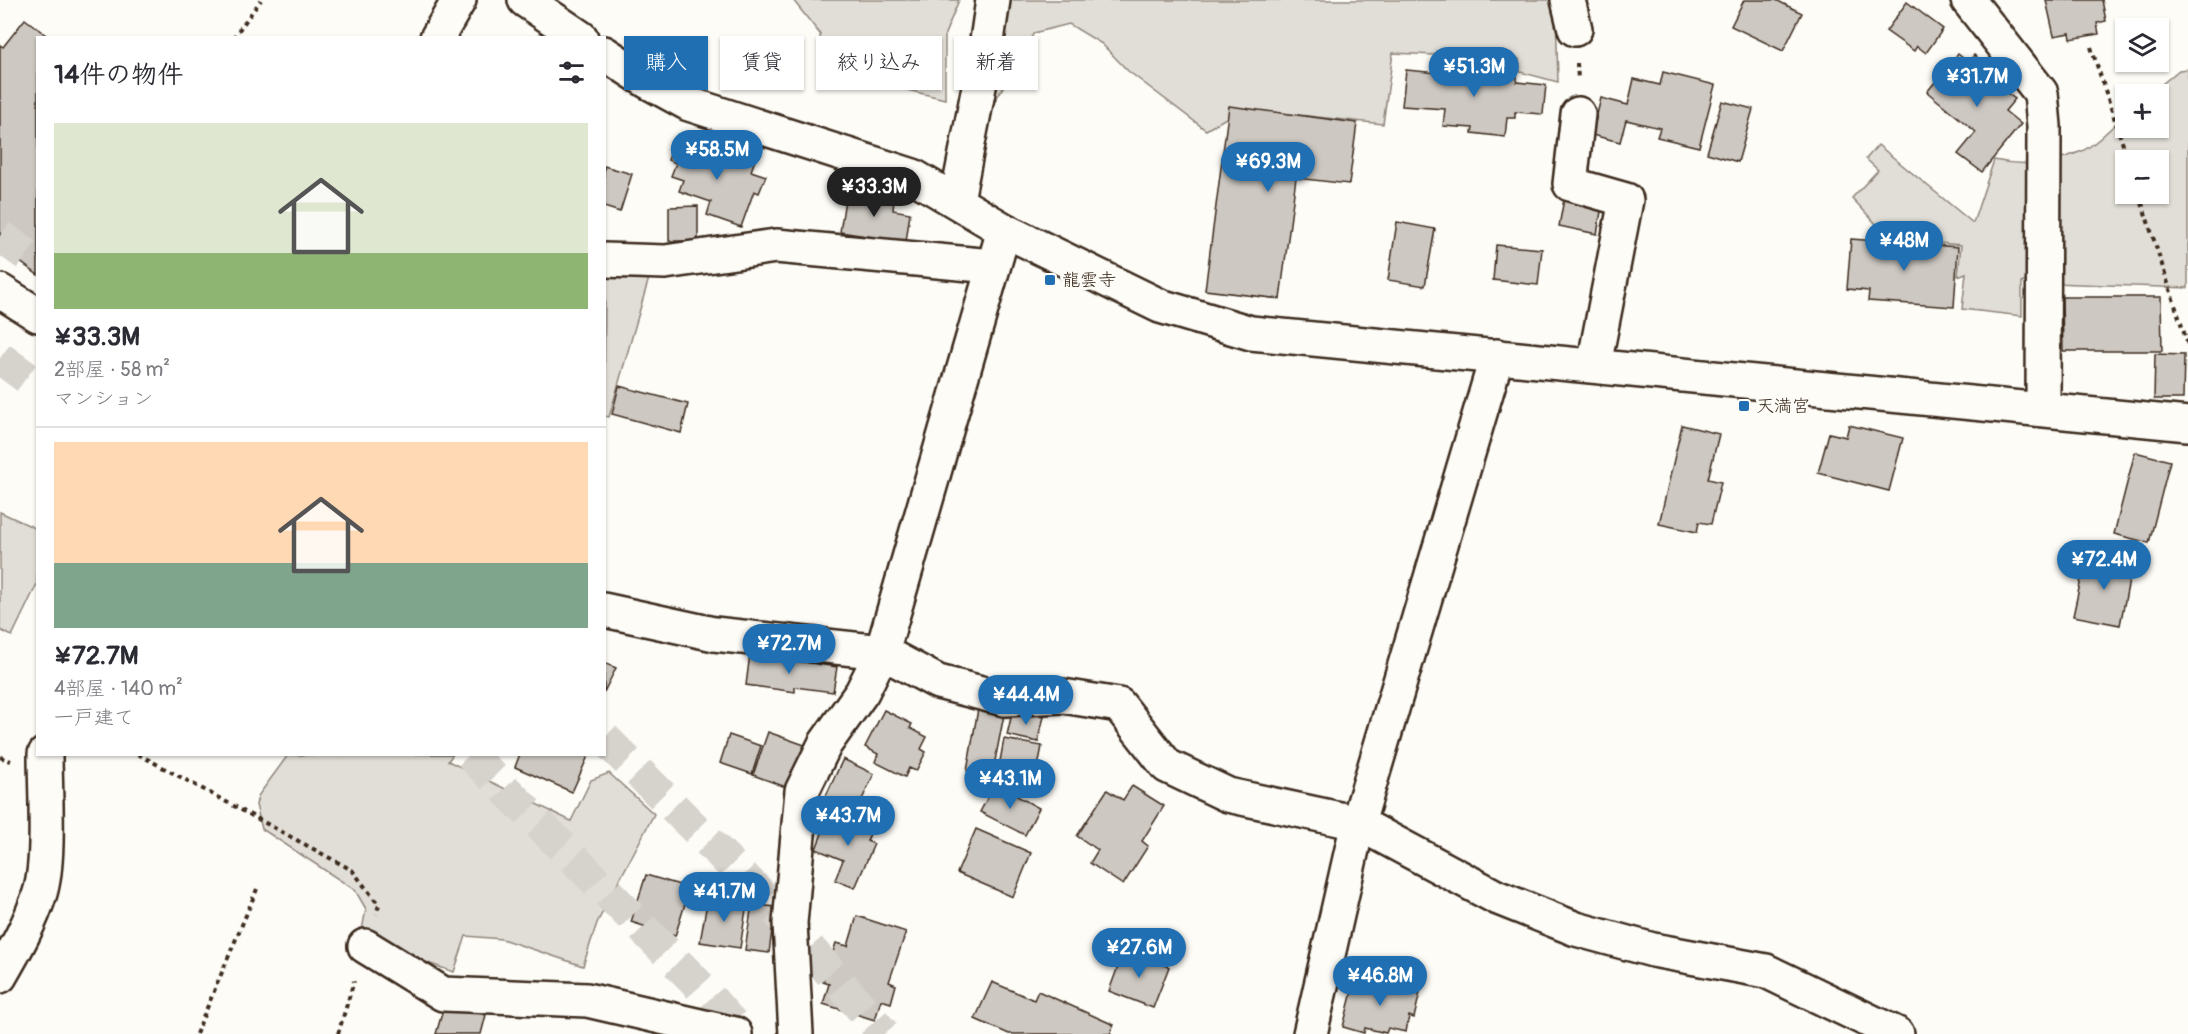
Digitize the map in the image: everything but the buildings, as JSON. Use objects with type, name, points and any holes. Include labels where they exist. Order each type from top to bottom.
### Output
[{"type":"street","points":[[438,36],[459,0]]},
{"type":"street","points":[[526,0],[578,36]]},
{"type":"street","points":[[957,200],[984,61],[993,0]]},
{"type":"street","points":[[1968,0],[2041,93],[2044,126],[2043,408]]},
{"type":"street","points":[[606,54],[647,81],[689,104],[913,176],[957,200],[1004,230],[1160,306],[1251,333],[2043,408],[2188,424]]},
{"type":"street","points":[[1578,114],[1570,184],[1626,200],[1594,365]]},
{"type":"street","points":[[796,1034],[790,922],[802,791],[825,744],[862,692],[882,652],[1004,230]]},
{"type":"street","points":[[606,260],[665,262],[776,246],[992,266]]},
{"type":"street","points":[[0,291],[36,314]]},
{"type":"street","points":[[1310,1034],[1358,823],[1497,356]]},
{"type":"street","points":[[606,610],[714,634],[882,652],[938,682],[1005,699],[1063,696],[1119,705],[1167,766],[1228,795],[1358,823],[1496,897],[1576,929],[1653,950],[1766,971],[1897,1034]]},
{"type":"street","points":[[0,976],[20,941],[41,892],[45,756]]},
{"type":"street","points":[[365,946],[443,994],[587,1000],[735,1034]]},
{"type":"path","points":[[236,36],[261,0]]},
{"type":"path","points":[[1571,15],[1578,114]]},
{"type":"path","points":[[2091,47],[2125,150]]},
{"type":"path","points":[[2142,204],[2188,345]]},
{"type":"path","points":[[142,756],[352,870],[379,905],[338,1034]]},
{"type":"path","points":[[196,1034],[256,889]]},
{"type":"shaded area","points":[[793,0],[959,0],[945,34],[945,99],[907,90],[942,90],[942,36],[820,36]]},
{"type":"shaded area","points":[[1009,0],[1550,0],[1556,10],[1558,82],[1520,72],[1519,59],[1393,53],[1383,124],[1241,109],[1206,130],[1128,71],[1102,44],[1069,24],[1034,33],[1032,36],[1001,36]]},
{"type":"shaded area","points":[[2188,69],[2188,288],[2022,282],[2022,316],[1962,309],[1966,273],[1958,276],[1961,245],[1890,239],[1852,198],[1878,170],[1866,159],[1878,145],[1973,223],[1994,160],[2028,163],[2050,161],[2071,155],[2093,144],[2115,124],[2115,138],[2169,138],[2169,84],[2162,84],[2179,70]]},
{"type":"shaded area","points":[[990,90],[1001,90],[995,101],[988,99]]},
{"type":"shaded area","points":[[606,278],[649,278],[609,417],[606,416]]},
{"type":"shaded area","points":[[0,512],[36,529],[36,586],[12,636],[0,630]]},
{"type":"shaded area","points":[[287,756],[452,756],[448,761],[571,821],[591,780],[609,773],[654,814],[597,923],[583,966],[502,939],[466,936],[454,972],[413,958],[362,930],[366,909],[355,890],[262,829],[256,805],[258,796]]},
{"type":"tunnel","points":[[0,236],[36,262]]},
{"type":"tunnel","points":[[0,358],[36,385]]},
{"type":"tunnel","points":[[606,740],[767,900],[884,1034]]},
{"type":"tunnel","points":[[472,756],[694,980],[741,1034]]},
{"type":"place","name":"龍雲寺","points":[[1050,280]]},
{"type":"place","name":"天満宮","points":[[1744,406]]}]
